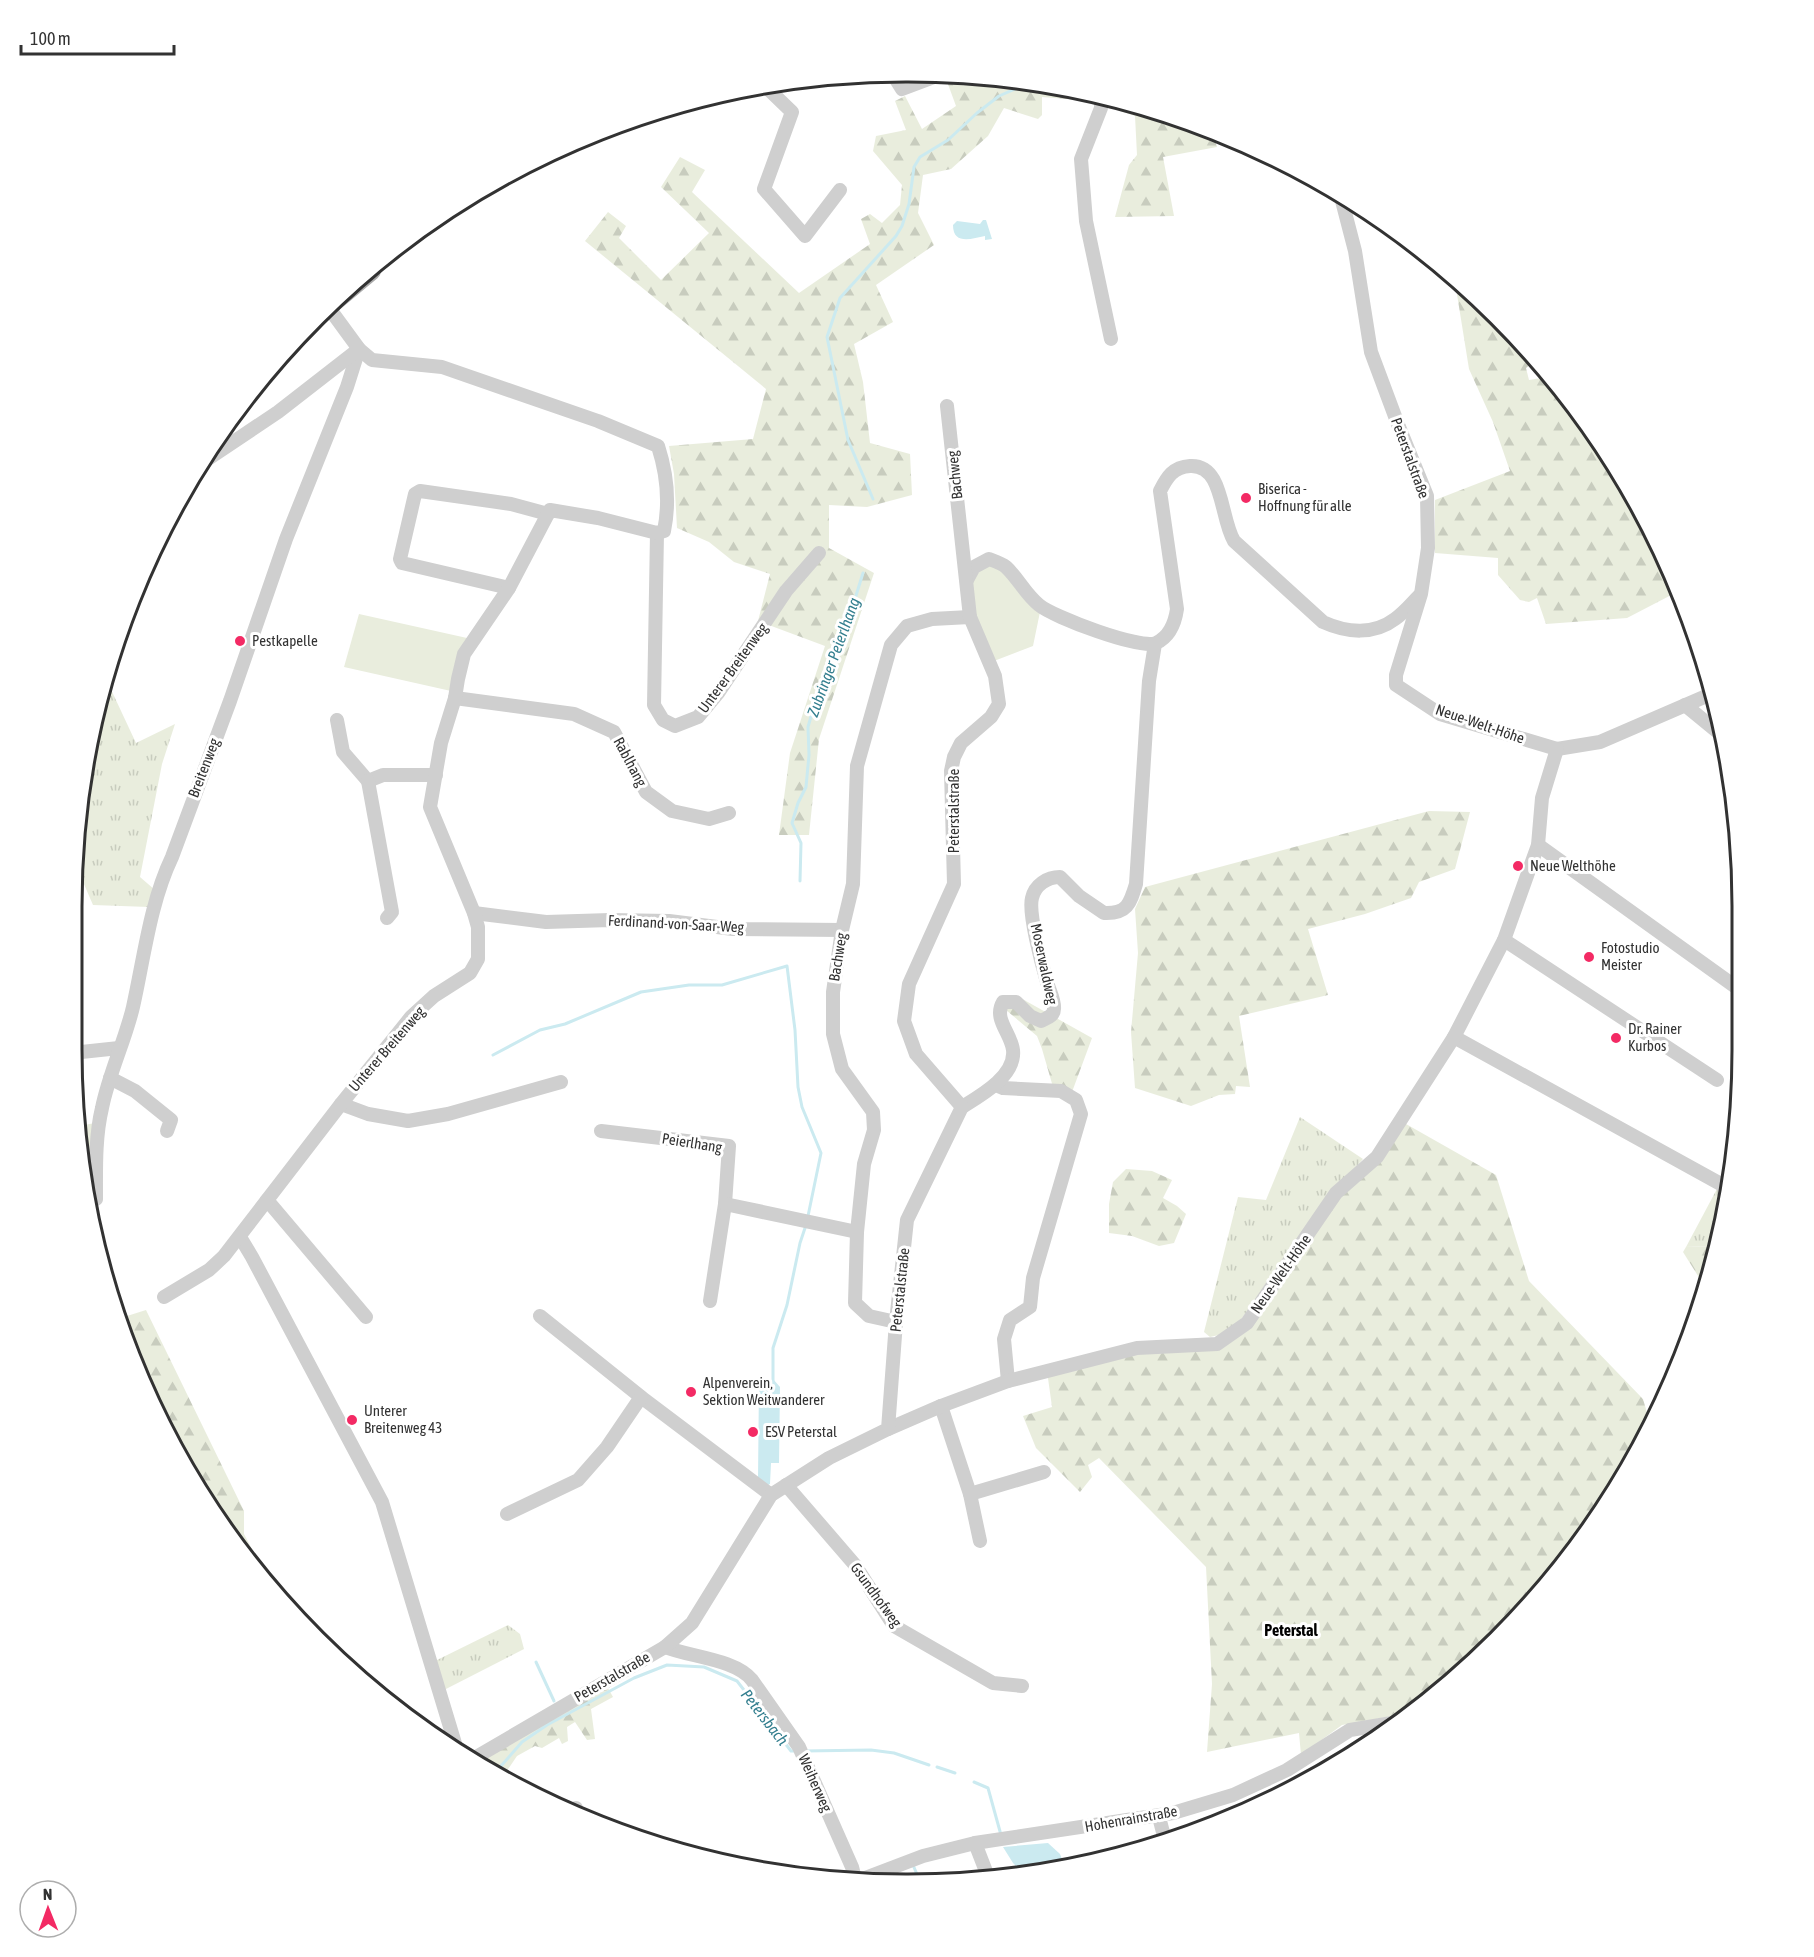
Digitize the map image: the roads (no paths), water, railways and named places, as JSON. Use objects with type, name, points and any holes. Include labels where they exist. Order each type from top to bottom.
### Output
[{"type":"street","points":[[898,82],[902,89],[919,82]]},
{"type":"street","points":[[773,94],[792,112],[764,189],[805,236],[840,190]]},
{"type":"street","points":[[1101,106],[1081,159],[1086,221],[1112,339]]},
{"type":"street","name":"Peterstalstraße","points":[[1344,208],[1355,251],[1371,352],[1427,496],[1428,548],[1420,594]]},
{"type":"street","points":[[220,451],[278,412],[359,349],[330,318]]},
{"type":"street","name":"Unterer Breitenweg","points":[[359,349],[372,360],[442,368],[598,421],[658,446],[666,470],[668,512],[664,531],[657,533],[654,705],[663,720],[675,726],[698,717],[749,649],[786,591],[819,553]]},
{"type":"street","name":"Breitenweg","points":[[93,1180],[101,1108],[132,1011],[162,878],[172,857],[230,701],[286,539],[347,387],[359,349]]},
{"type":"street","name":"Bachweg","points":[[947,406],[967,580]]},
{"type":"street","points":[[967,580],[974,567],[989,559],[1004,565],[1039,606],[1076,624],[1140,644],[1155,644],[1168,633],[1175,620],[1177,609],[1160,491],[1167,476],[1177,468],[1194,465],[1209,471],[1216,483],[1228,530],[1234,541],[1323,622],[1338,630],[1368,631],[1396,619],[1420,594]]},
{"type":"street","points":[[509,588],[402,563],[400,559],[415,494],[420,491],[511,504],[548,514],[550,510],[598,518],[657,533]]},
{"type":"street","name":"Unterer Breitenweg","points":[[164,1297],[209,1270],[240,1238],[340,1104],[411,1017],[434,996],[471,973],[478,959],[478,927],[474,913],[430,807],[441,743],[455,698],[464,654],[509,588],[548,514]]},
{"type":"street","name":"Peterstalstraße","points":[[480,1755],[665,1647],[692,1623],[771,1495],[829,1458],[888,1429],[907,1220],[962,1107],[916,1054],[904,1021],[909,984],[954,884],[951,771],[954,757],[962,743],[991,717],[999,704],[995,676],[970,616],[967,580]]},
{"type":"street","name":"Neue-Welt-Höhe","points":[[1420,594],[1396,675],[1396,685],[1440,714],[1557,749],[1600,742],[1704,697]]},
{"type":"street","name":"Bachweg","points":[[896,1322],[869,1316],[855,1303],[857,1232],[864,1164],[874,1130],[873,1112],[842,1070],[833,1034],[832,992],[842,930],[853,884],[857,766],[891,645],[907,626],[932,619],[970,616]]},
{"type":"street","name":"Moserwaldweg","points":[[962,1107],[996,1085],[1011,1063],[1013,1049],[999,1014],[1003,1002],[1016,1002],[1030,1016],[1041,1020],[1054,1012],[1038,947],[1032,907],[1032,896],[1036,889],[1047,880],[1060,877],[1079,896],[1104,913],[1121,911],[1131,903],[1136,884],[1149,681],[1155,644]]},
{"type":"street","name":"Rablhang","points":[[455,698],[574,714],[614,732],[646,792],[672,811],[709,819],[729,813]]},
{"type":"street","points":[[1685,705],[1711,726]]},
{"type":"street","points":[[337,720],[344,752],[368,781],[392,912],[387,918]]},
{"type":"street","name":"Neue-Welt-Höhe","points":[[888,1429],[941,1406],[1008,1382],[1137,1348],[1217,1344],[1246,1323],[1336,1193],[1377,1157],[1454,1037],[1504,940],[1538,845],[1542,798],[1557,749]]},
{"type":"street","points":[[368,781],[383,775],[436,775]]},
{"type":"street","points":[[1538,845],[1732,984]]},
{"type":"street","name":"Ferdinand-von-Saar-Weg","points":[[474,913],[546,922],[645,920],[733,929],[842,930]]},
{"type":"street","points":[[1504,940],[1717,1080]]},
{"type":"street","points":[[1454,1037],[1720,1184]]},
{"type":"street","points":[[82,1052],[119,1048]]},
{"type":"street","points":[[110,1078],[135,1091],[171,1120],[167,1131]]},
{"type":"street","name":"Unterer Breitenweg","points":[[340,1104],[368,1114],[408,1121],[448,1114],[561,1082]]},
{"type":"street","points":[[996,1085],[1003,1088],[1061,1091],[1076,1100],[1081,1114],[1033,1278],[1030,1307],[1010,1320],[1004,1339],[1008,1382]]},
{"type":"street","name":"Peierlhang","points":[[601,1131],[729,1146],[725,1204],[710,1302]]},
{"type":"street","points":[[267,1200],[366,1317]]},
{"type":"street","points":[[725,1204],[857,1232]]},
{"type":"street","points":[[240,1238],[382,1502],[454,1739]]},
{"type":"street","points":[[540,1316],[641,1397],[771,1495]]},
{"type":"street","points":[[507,1514],[578,1480],[608,1448],[641,1397]]},
{"type":"street","points":[[941,1406],[970,1494],[980,1541]]},
{"type":"street","points":[[970,1494],[1044,1472]]},
{"type":"street","name":"Gsundhofweg","points":[[786,1485],[855,1565],[894,1626],[993,1683],[1022,1686]]},
{"type":"street","name":"Weiherweg","points":[[665,1647],[745,1671],[768,1700],[800,1750],[853,1873]]},
{"type":"street","name":"Hohenrainstraße","points":[[877,1873],[923,1856],[975,1843],[1159,1817],[1233,1795],[1287,1770],[1350,1730],[1380,1725]]},
{"type":"street","points":[[1159,1817],[1163,1834]]},
{"type":"street","points":[[975,1843],[986,1870]]},
{"type":"water","points":[[986,220],[992,239],[985,240],[985,236],[964,239],[956,236],[953,225],[957,221],[980,224]]},
{"type":"water","points":[[773,1379],[780,1387],[779,1463],[771,1463],[770,1484],[766,1486],[758,1479],[759,1380]]},
{"type":"water","points":[[1048,1843],[1060,1854],[1062,1860],[1017,1867],[1003,1847]]},
{"type":"waterway","name":"Zubringer Peierlhang","points":[[873,499],[848,440],[827,337],[840,298],[896,236],[902,226],[909,204],[914,167],[920,157],[948,140],[999,96],[1013,90]]},
{"type":"waterway","name":"Zubringer Peierlhang","points":[[800,881],[801,843],[792,823],[806,787],[809,755],[808,727],[818,692],[832,658],[837,652],[838,637],[854,602],[863,573]]},
{"type":"waterway","points":[[493,1055],[540,1030],[565,1024],[641,992],[689,985],[722,985],[787,966],[795,1030],[798,1087],[802,1107],[821,1153],[808,1216]]},
{"type":"waterway","name":"Zubringer Peierlhang","points":[[773,1381],[773,1348],[787,1305],[806,1225]]},
{"type":"waterway","points":[[536,1662],[554,1701]]},
{"type":"waterway","name":"Petersbach","points":[[500,1767],[522,1742],[547,1725],[634,1678],[667,1665],[704,1667],[737,1681],[791,1751],[797,1751]]},
{"type":"waterway","name":"Petersbach","points":[[804,1751],[871,1750],[894,1753],[929,1765]]},
{"type":"waterway","name":"Petersbach","points":[[937,1767],[955,1773]]},
{"type":"waterway","name":"Petersbach","points":[[974,1782],[988,1788],[1001,1835]]},
{"type":"waterway","points":[[913,1865],[917,1874]]},
{"type":"place","name":"Biserica - Hoffnung für alle","points":[[1246,498]]},
{"type":"place","name":"Pestkapelle","points":[[240,641]]},
{"type":"place","name":"Neue Welthöhe","points":[[1518,866]]},
{"type":"place","name":"Fotostudio Meister","points":[[1589,957]]},
{"type":"place","name":"Dr. Rainer Kurbos","points":[[1616,1038]]},
{"type":"place","name":"Alpenverein, Sektion Weitwanderer","points":[[691,1392]]},
{"type":"place","name":"Unterer Breitenweg 43","points":[[352,1420]]},
{"type":"place","name":"ESV Peterstal","points":[[753,1432]]},
{"type":"district","name":"Peterstal","points":[[1291,1630]]}]
